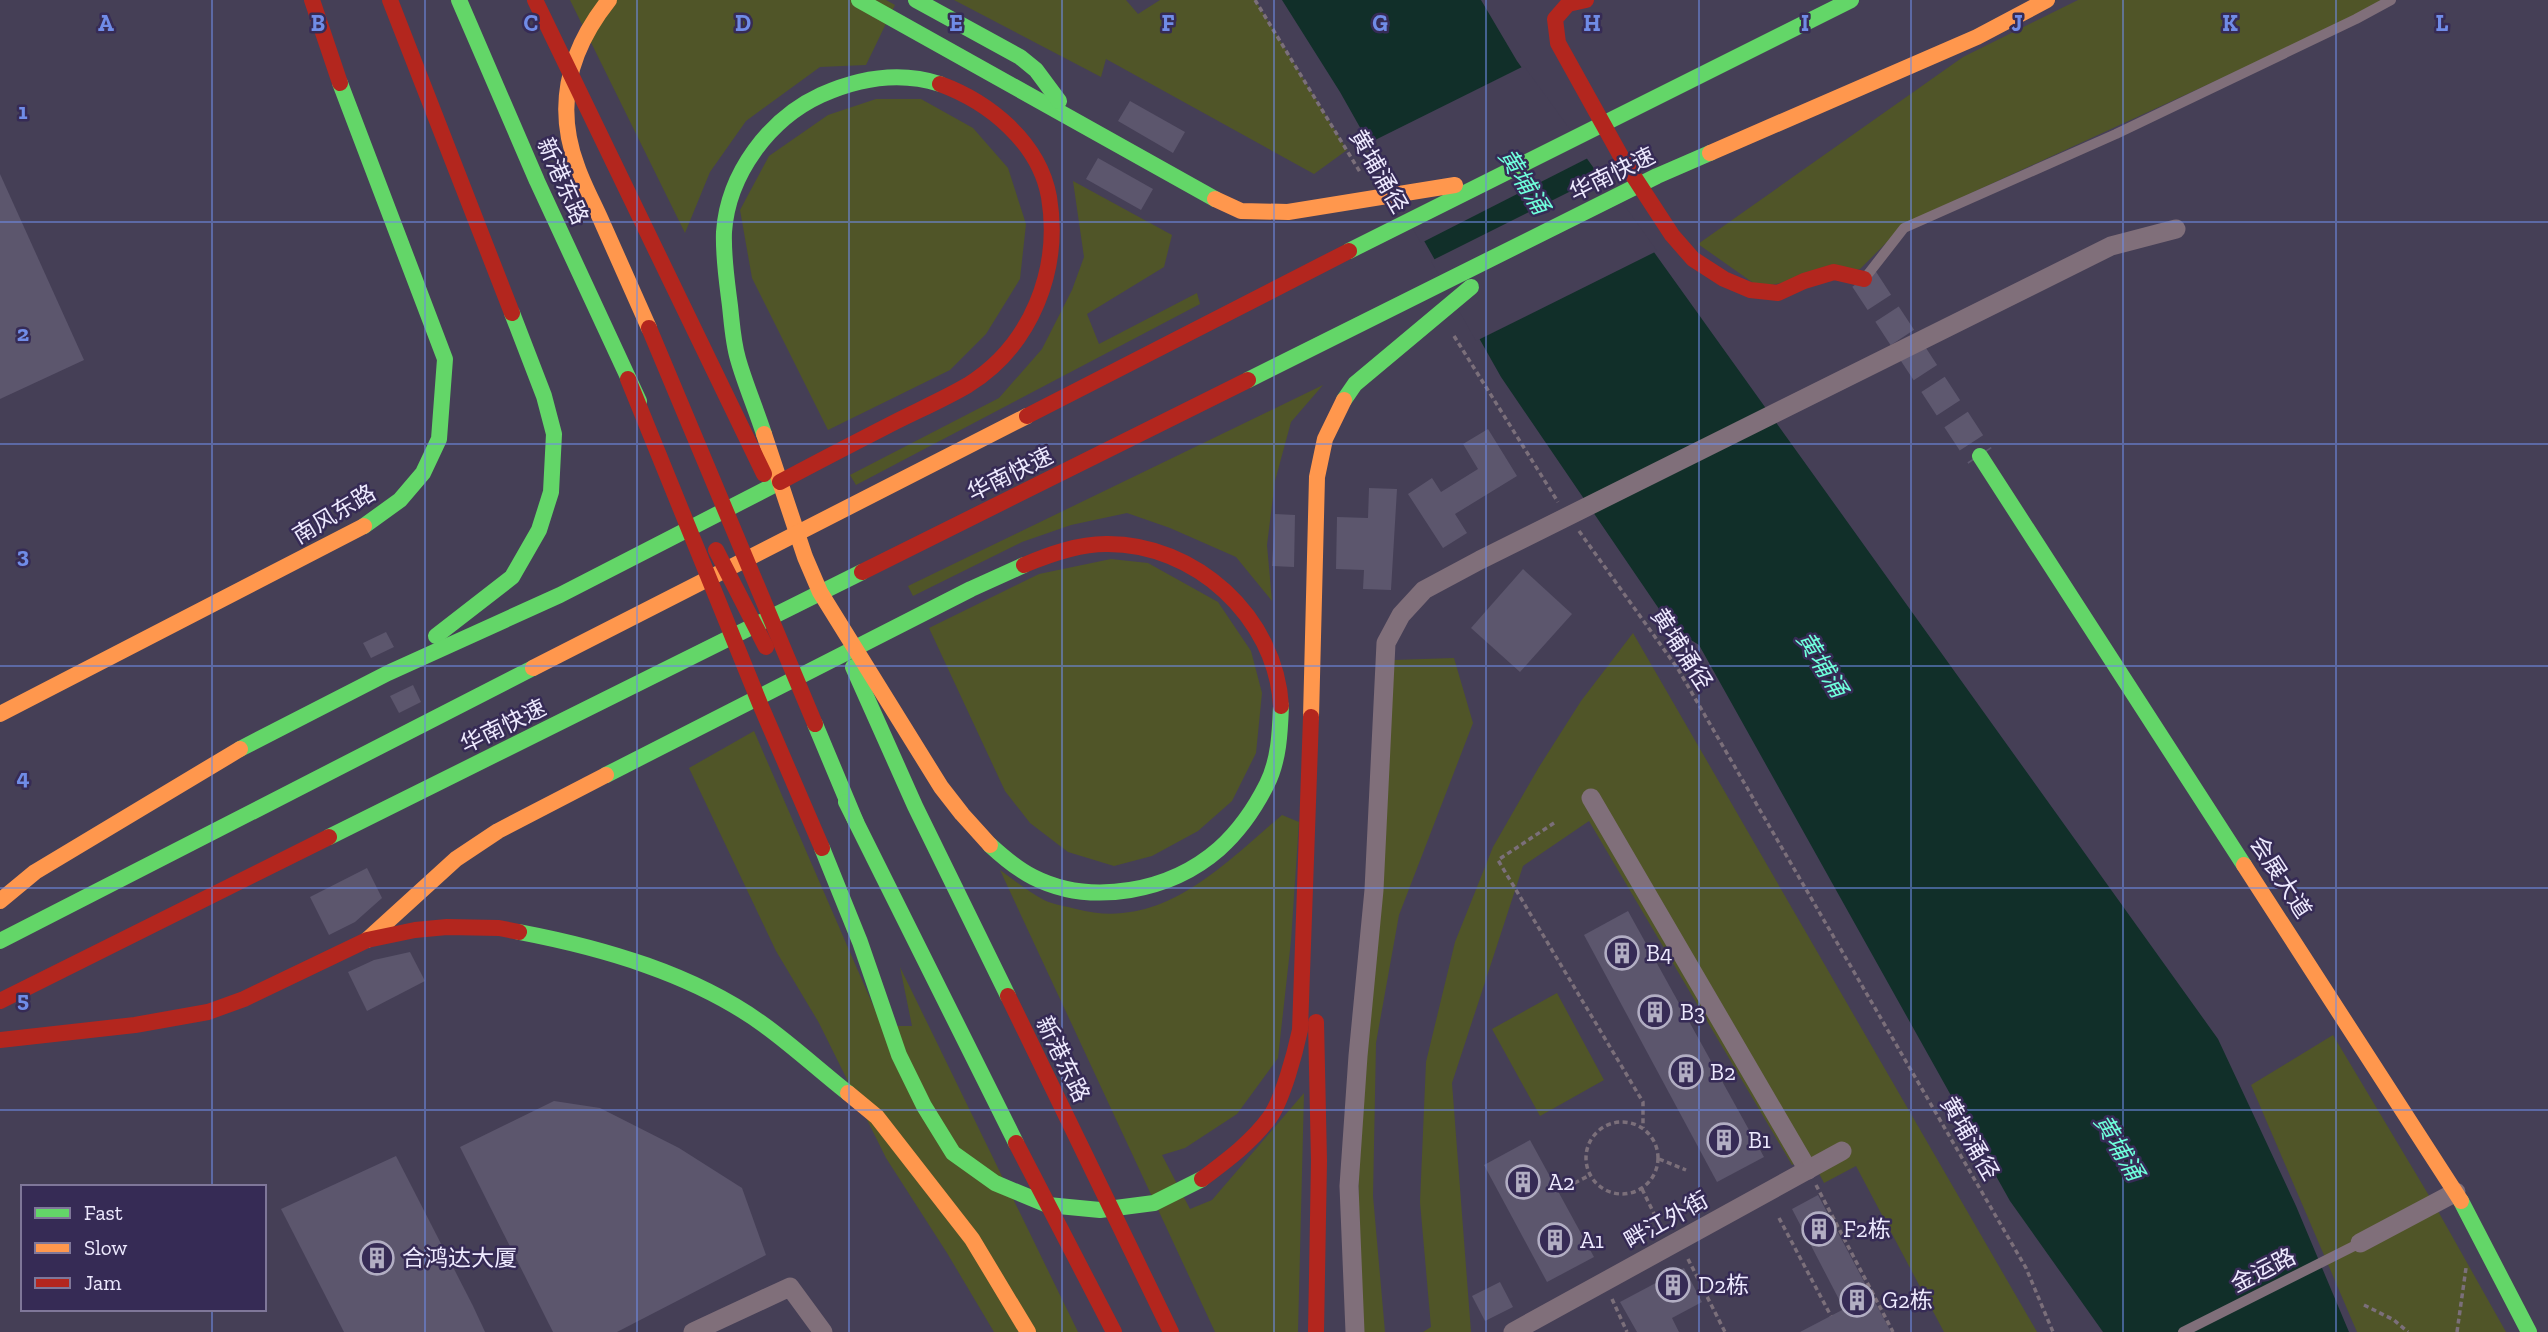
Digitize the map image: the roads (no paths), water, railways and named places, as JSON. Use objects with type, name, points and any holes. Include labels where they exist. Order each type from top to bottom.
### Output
[{"type":"main road","name":"南风东路","points":[[0,714],[358,531],[400,500],[422,473],[439,439],[446,359],[349,108],[312,0]]},
{"type":"main road","points":[[388,673],[512,577],[539,530],[551,492],[554,434],[539,384],[390,0]]},
{"type":"main road","name":"新港东路","points":[[459,0],[537,181],[628,379]]},
{"type":"main road","points":[[368,940],[456,859],[498,831],[971,589],[1011,570],[1062,551],[1101,544],[1139,546],[1174,556],[1208,576],[1237,601],[1261,635],[1277,674],[1282,722],[1277,761],[1267,789],[1251,817],[1231,841],[1178,877],[1147,887],[1114,892],[1075,890],[1035,878],[1003,857],[976,833],[946,793],[814,580],[535,0]]},
{"type":"main road","points":[[609,0],[593,19],[582,40],[567,83],[567,130],[576,164],[664,362],[856,822]]},
{"type":"main road","points":[[859,0],[1183,182],[1241,211],[1288,212],[1493,178]]},
{"type":"main road","points":[[916,0],[1020,57],[1036,70],[1069,117]]},
{"type":"main road","points":[[1586,0],[1568,4],[1555,19],[1558,43],[1623,160],[1672,235],[1693,259],[1724,279],[1750,290],[1778,293],[1804,281],[1834,272],[1864,279]]},
{"type":"main road","name":"华南快速","points":[[0,941],[1372,239],[1851,0]]},
{"type":"main road","name":"华南快速","points":[[0,1001],[1657,176],[1977,37],[2047,0]]},
{"type":"main road","points":[[0,901],[35,872],[226,757],[388,673],[560,594],[969,384],[994,366],[1015,345],[1031,320],[1044,288],[1051,258],[1052,223],[1046,183],[1027,145],[1002,119],[973,98],[941,85],[904,76],[841,85],[810,101],[779,122],[755,149],[743,170],[731,196],[725,219],[725,274],[736,352],[814,580]]},
{"type":"main road","points":[[628,379],[760,704],[838,884],[899,1055],[924,1106],[953,1153],[995,1183],[1048,1205],[1100,1210],[1154,1203],[1201,1180],[1237,1152],[1271,1116],[1294,1059],[1300,1030],[1317,477],[1324,439],[1342,400],[1355,384],[1527,241]]},
{"type":"main road","points":[[628,379],[1114,1332]]},
{"type":"main road","name":"会展大道","points":[[1980,456],[2456,1192],[2529,1332]]},
{"type":"main road","name":"新港东路","points":[[814,580],[915,806],[1171,1332]]},
{"type":"main road","points":[[1310,756],[1319,1161],[1316,1332]]},
{"type":"main road","points":[[0,1040],[135,1025],[208,1012],[244,999],[368,940],[415,930],[499,928],[570,942],[666,973],[716,996],[763,1024],[877,1117],[972,1239],[1028,1332]]},
{"type":"street","points":[[1355,1332],[1349,1186],[1374,890],[1386,643],[1401,615],[1424,590],[1480,560],[2111,246],[2176,229]]},
{"type":"street","points":[[1591,798],[1808,1170]]},
{"type":"street","name":"畔江外街","points":[[1513,1332],[1842,1151]]},
{"type":"street","points":[[2360,1243],[2456,1192]]},
{"type":"street","points":[[693,1332],[790,1287],[822,1332]]},
{"type":"lane","points":[[1864,279],[1904,228],[2116,134],[2343,26],[2391,0]]},
{"type":"lane","name":"金运路","points":[[2183,1332],[2360,1243]]},
{"type":"water","name":"黄埔涌","points":[[1282,0],[1481,0],[1517,61],[2218,1039],[2296,1206],[2349,1332],[2103,1332],[2010,1201],[1699,645],[1672,628],[1501,377],[1340,92]]},
{"type":"tunnel","points":[[1864,279],[1980,456]]},
{"type":"place","name":"B4","points":[[1622,953]]},
{"type":"place","name":"B3","points":[[1655,1012]]},
{"type":"place","name":"B2","points":[[1686,1072]]},
{"type":"place","name":"B1","points":[[1724,1140]]},
{"type":"place","name":"A2","points":[[1523,1182]]},
{"type":"place","name":"F2栋","points":[[1819,1229]]},
{"type":"place","name":"A1","points":[[1555,1240]]},
{"type":"place","name":"合鸿达大厦","points":[[377,1258]]},
{"type":"place","name":"D2栋","points":[[1673,1285]]},
{"type":"place","name":"G2栋","points":[[1857,1300]]}]
